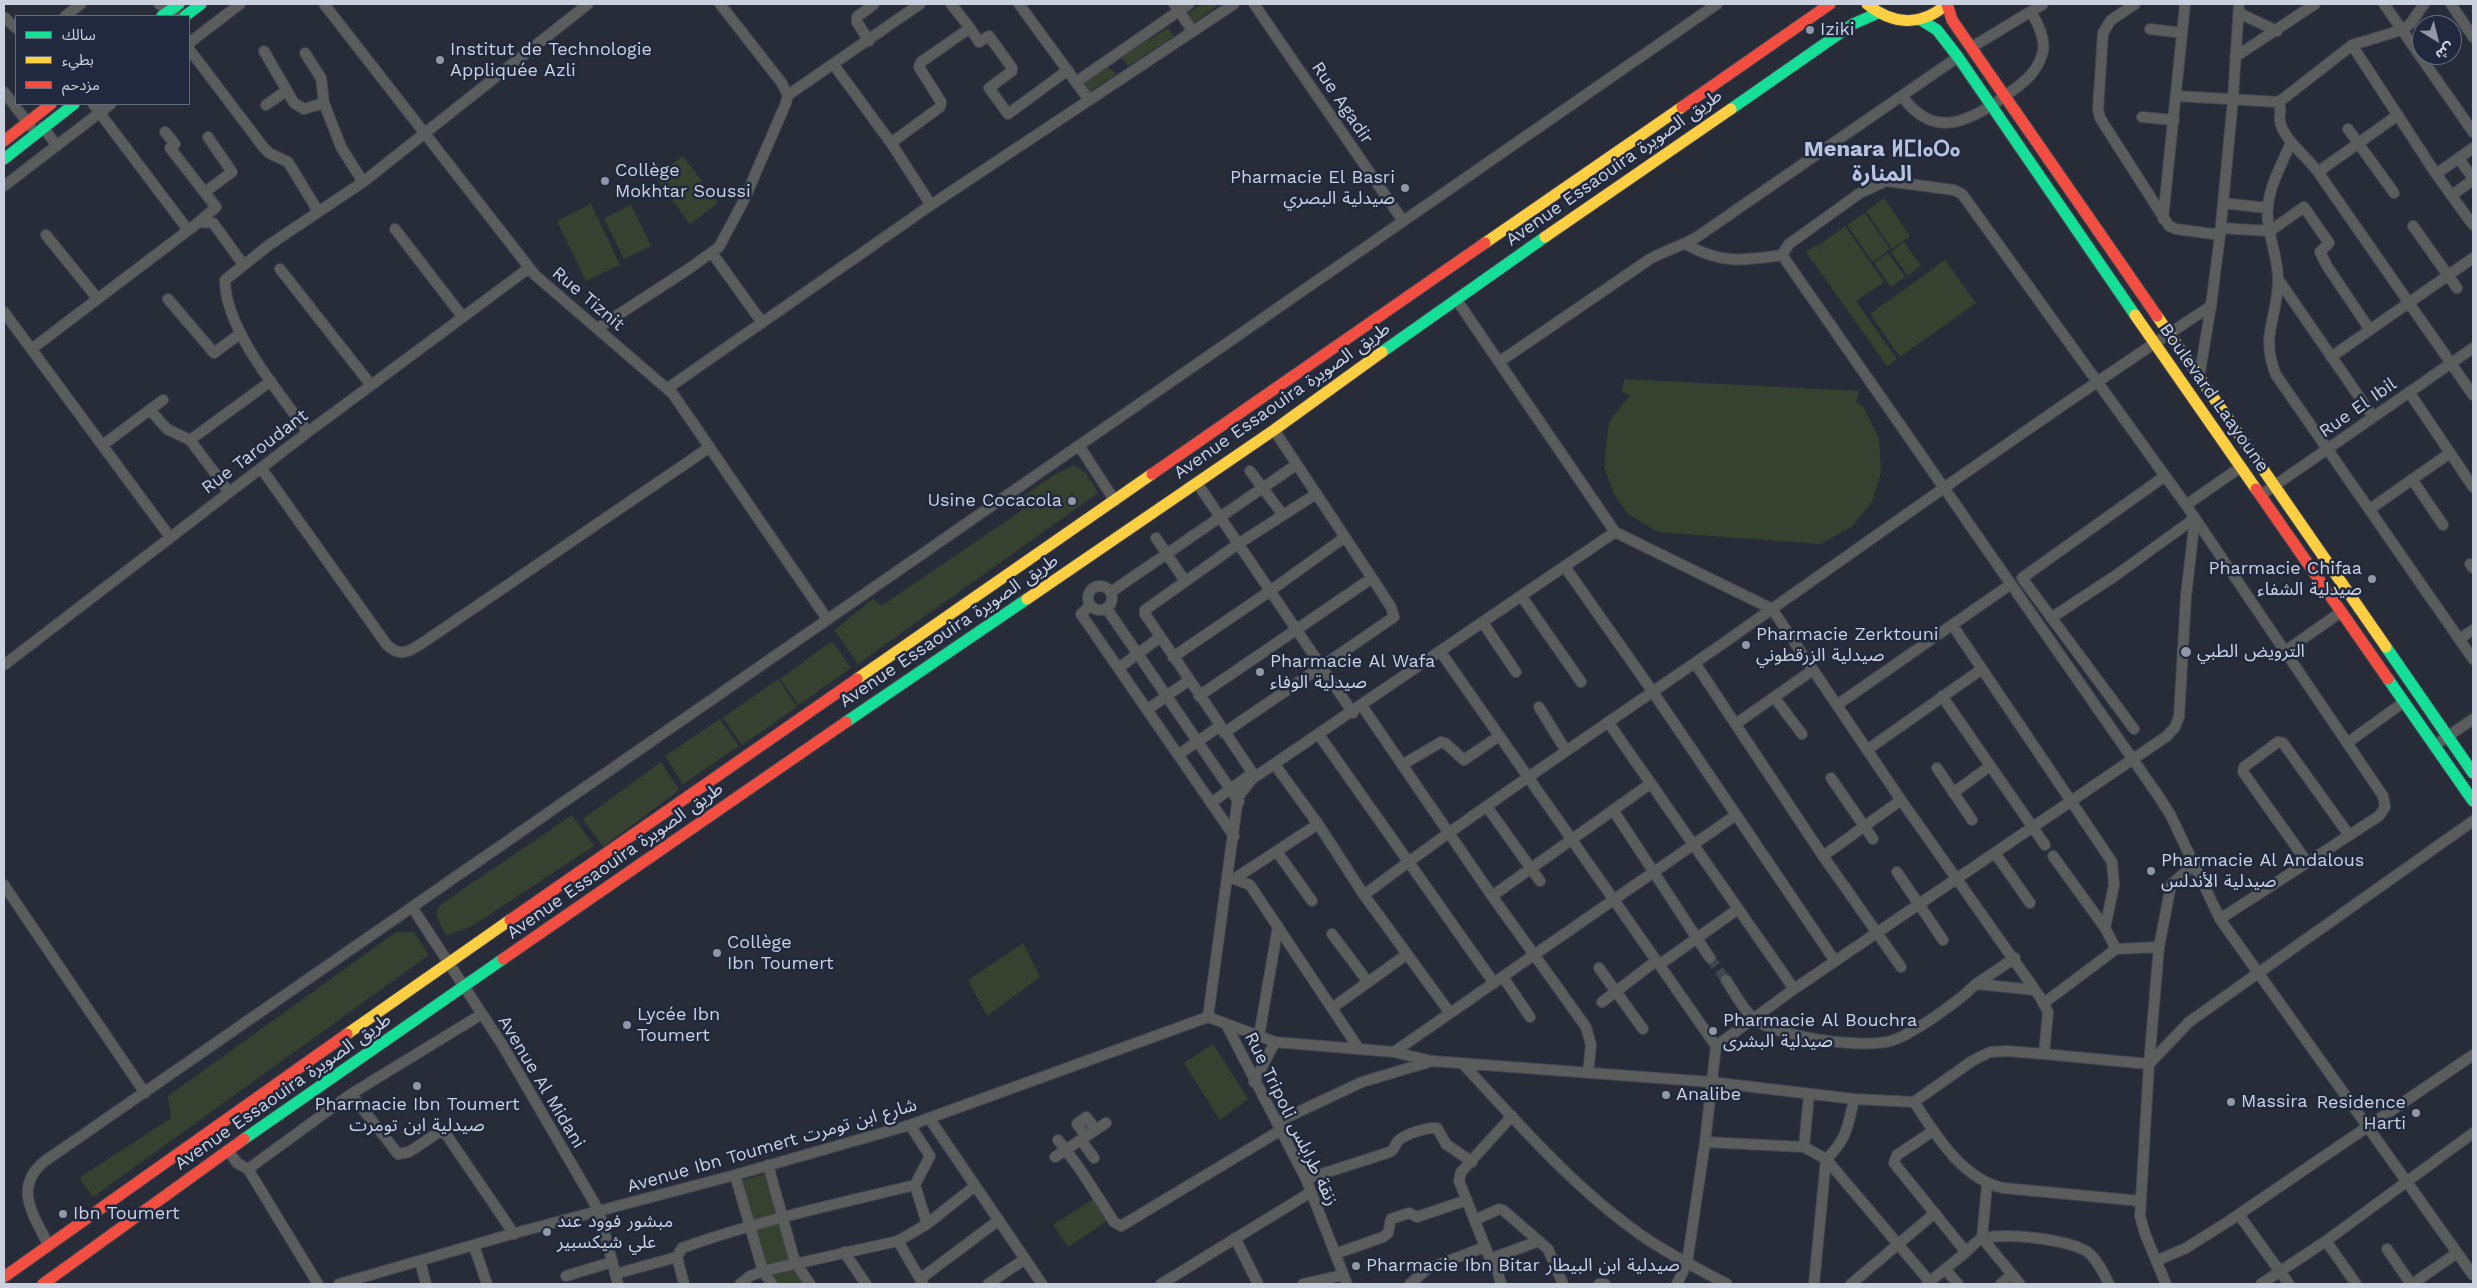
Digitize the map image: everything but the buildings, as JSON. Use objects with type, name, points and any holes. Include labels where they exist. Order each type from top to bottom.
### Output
[{"type":"main road","points":[[186,15],[201,4]]},
{"type":"main road","name":"Avenue Essaouira طريق الصويرة","points":[[4,1277],[449,962],[1830,4]]},
{"type":"main road","points":[[1868,4],[1878,13],[1900,22],[1921,20],[1934,15],[1947,4]]},
{"type":"main road","name":"Boulevard Laayoune","points":[[1947,4],[1952,20],[2473,773]]},
{"type":"main road","name":"Avenue Essaouira طريق الصويرة","points":[[43,1284],[228,1150],[671,842],[1274,430],[1456,299],[1853,24],[1878,13]]},
{"type":"main road","name":"Boulevard Laayoune","points":[[1921,20],[1938,30],[1958,57],[2473,801]]},
{"type":"main road","points":[[4,140],[50,105]]},
{"type":"main road","points":[[4,159],[73,105]]},
{"type":"street","points":[[159,4],[172,12]]},
{"type":"street","points":[[190,43],[229,7],[240,4]]},
{"type":"street","name":"Rue Tiznit","points":[[324,4],[529,268],[668,388],[828,619]]},
{"type":"street","points":[[308,432],[270,380],[241,333],[229,309],[225,280],[243,264],[318,210],[362,182],[588,4]]},
{"type":"street","points":[[720,4],[788,95]]},
{"type":"street","points":[[869,41],[857,22],[856,17],[874,4]]},
{"type":"street","points":[[598,328],[712,254],[725,239],[744,200],[788,95],[869,41],[920,4]]},
{"type":"street","points":[[951,4],[979,42],[989,36],[1012,68],[1012,71],[990,88],[1008,114],[1068,70]]},
{"type":"street","points":[[1019,4],[1089,100]]},
{"type":"street","points":[[1076,82],[1177,7],[1189,4]]},
{"type":"street","points":[[668,388],[930,205],[1234,4]]},
{"type":"street","name":"Rue Agadir","points":[[1254,4],[1403,221]]},
{"type":"street","points":[[49,1246],[29,1201],[28,1182],[31,1174],[45,1161],[1717,4]]},
{"type":"street","points":[[1972,47],[2042,4]]},
{"type":"street","points":[[2135,4],[2111,20],[2103,33],[2098,110],[2103,124],[2163,219],[2176,229],[2220,232],[2270,231],[2304,207],[2328,243],[2320,252],[2326,266],[2370,330]]},
{"type":"street","points":[[2163,219],[2184,4]]},
{"type":"street","points":[[2235,57],[2316,4]]},
{"type":"street","points":[[2384,4],[2473,132]]},
{"type":"street","points":[[2176,96],[2279,102],[2352,45],[2402,30],[2411,23],[2424,4]]},
{"type":"street","points":[[2450,4],[2473,37]]},
{"type":"street","points":[[1177,7],[1192,30]]},
{"type":"street","points":[[2199,378],[2211,306],[2220,232],[2233,99],[2239,8],[2277,31]]},
{"type":"street","points":[[1902,96],[1912,110],[1927,119],[1942,124],[1971,118],[1991,106],[2029,79],[2043,54],[2041,33],[2031,12]]},
{"type":"street","points":[[4,17],[15,27]]},
{"type":"street","points":[[891,143],[940,107],[941,102],[919,67],[921,62],[970,28]]},
{"type":"street","points":[[2150,29],[2182,33]]},
{"type":"street","points":[[2352,45],[2436,174],[2473,225]]},
{"type":"street","points":[[190,50],[264,148],[269,153],[288,162],[318,210]]},
{"type":"street","points":[[264,51],[294,103],[304,109],[324,103]]},
{"type":"street","points":[[305,52],[321,78],[324,103],[341,147],[362,182]]},
{"type":"street","points":[[1499,362],[1650,259],[1668,249],[1685,244],[1958,57]]},
{"type":"street","points":[[834,65],[891,143],[930,205]]},
{"type":"street","points":[[266,105],[286,90]]},
{"type":"street","points":[[4,92],[27,122],[40,130],[57,146]]},
{"type":"street","points":[[2279,102],[2282,112],[2280,121],[2291,142],[2318,172],[2473,395]]},
{"type":"street","points":[[94,105],[188,230]]},
{"type":"street","points":[[4,186],[110,105]]},
{"type":"street","points":[[2318,172],[2398,115]]},
{"type":"street","points":[[2142,117],[2174,120]]},
{"type":"street","points":[[2348,130],[2394,193]]},
{"type":"street","points":[[33,348],[199,222],[216,207],[170,148],[174,144],[165,132]]},
{"type":"street","points":[[205,192],[232,172],[208,137]]},
{"type":"street","points":[[2291,142],[2271,191],[2268,208],[2278,279],[2268,344],[2270,360],[2276,375],[2473,659]]},
{"type":"street","points":[[2436,174],[2473,148]]},
{"type":"street","points":[[2452,195],[2473,179],[2459,159]]},
{"type":"street","points":[[1782,255],[1789,244],[1873,186],[1886,181],[1954,190],[1968,200],[2186,505],[2383,796],[2386,807],[2379,816],[2220,919]]},
{"type":"street","points":[[2223,203],[2268,208]]},
{"type":"street","points":[[199,222],[213,223],[243,264]]},
{"type":"street","points":[[2413,226],[2456,288]]},
{"type":"street","points":[[395,229],[462,316]]},
{"type":"street","points":[[46,235],[97,298]]},
{"type":"street","points":[[1685,244],[1715,258],[1759,258],[1782,255]]},
{"type":"street","points":[[712,254],[762,321]]},
{"type":"street","points":[[1782,255],[2170,814],[2220,919],[2472,1272]]},
{"type":"street","points":[[2331,357],[2473,258]]},
{"type":"street","points":[[280,268],[371,385]]},
{"type":"street","name":"Rue Taroudant","points":[[4,665],[308,432],[529,268]]},
{"type":"street","points":[[2278,279],[2373,417]]},
{"type":"street","points":[[168,299],[214,353],[241,333]]},
{"type":"street","points":[[1456,299],[1616,532],[1772,609],[1867,750],[2044,1003],[2048,1012],[2044,1054]]},
{"type":"street","points":[[1364,895],[1528,776],[1695,663],[2096,381],[2211,306]]},
{"type":"street","points":[[4,312],[104,444],[170,537]]},
{"type":"street","name":"Rue El Ibil","points":[[2261,495],[2473,348]]},
{"type":"street","points":[[190,440],[270,380]]},
{"type":"street","points":[[2409,392],[2473,487]]},
{"type":"street","points":[[104,444],[163,400]]},
{"type":"street","points":[[150,410],[166,429],[190,440],[229,492]]},
{"type":"street","points":[[1178,755],[1222,730],[1322,667],[1392,620],[1394,614],[1274,430]]},
{"type":"street","points":[[1079,446],[1115,501]]},
{"type":"street","points":[[261,468],[387,645],[397,653],[403,653],[432,637],[710,447]]},
{"type":"street","points":[[2370,509],[2450,453]]},
{"type":"street","points":[[1111,592],[1219,516],[1296,465]]},
{"type":"street","points":[[2186,505],[2241,467]]},
{"type":"street","points":[[1250,471],[1283,515]]},
{"type":"street","points":[[2134,729],[2022,578],[2165,476]]},
{"type":"street","points":[[2412,479],[2443,525]]},
{"type":"street","points":[[1197,483],[1353,713]]},
{"type":"street","points":[[1252,776],[1145,614],[1145,610],[1238,544],[1316,494]]},
{"type":"street","points":[[2052,618],[2115,576],[2195,518]]},
{"type":"street","points":[[1677,1284],[1687,1263],[1705,1142],[1710,1082],[1716,1046],[1794,989],[2167,736],[2175,727],[2179,717],[2186,596],[2195,518]]},
{"type":"street","points":[[1211,803],[1230,789],[1274,765],[1353,713],[1440,651],[1616,532]]},
{"type":"street","points":[[1173,657],[1270,591],[1344,536]]},
{"type":"street","points":[[1156,538],[1185,580]]},
{"type":"street","points":[[1564,567],[1653,692],[1835,961]]},
{"type":"street","points":[[1199,696],[1297,631],[1372,578]]},
{"type":"street","points":[[1837,705],[2011,584]]},
{"type":"street","points":[[1102,586],[1111,592],[1111,604],[1107,609],[1098,611],[1090,606],[1088,596],[1093,588],[1102,586]]},
{"type":"street","points":[[1522,597],[1581,682]]},
{"type":"street","points":[[1090,606],[1081,614],[1234,836]]},
{"type":"street","points":[[1107,609],[1239,802]]},
{"type":"street","points":[[2284,652],[2342,612]]},
{"type":"street","points":[[1483,623],[1516,672]]},
{"type":"street","points":[[1953,626],[2112,862],[2114,885],[2105,928]]},
{"type":"street","points":[[2459,639],[2473,630]]},
{"type":"street","points":[[1118,668],[1160,637]]},
{"type":"street","points":[[1440,651],[1716,1046]]},
{"type":"street","points":[[1695,663],[1823,856],[1901,966]]},
{"type":"street","points":[[1867,750],[1982,669]]},
{"type":"street","points":[[1736,723],[1814,670]]},
{"type":"street","points":[[1146,710],[1188,680]]},
{"type":"street","points":[[1774,696],[1802,734]]},
{"type":"street","points":[[1942,696],[2045,845]]},
{"type":"street","points":[[2347,743],[2404,702]]},
{"type":"street","points":[[1362,706],[1588,1032],[1591,1045],[1588,1073]]},
{"type":"street","points":[[1539,707],[1566,751]]},
{"type":"street","points":[[2434,746],[2473,719]]},
{"type":"street","points":[[1608,722],[1794,989]]},
{"type":"street","points":[[1319,735],[1494,983]]},
{"type":"street","points":[[1402,765],[1441,742],[1445,743],[1464,760],[1499,736]]},
{"type":"street","points":[[2307,862],[2243,772],[2244,767],[2278,742],[2283,743],[2349,835]]},
{"type":"street","points":[[1274,765],[1318,824],[1406,955],[1450,1013]]},
{"type":"street","points":[[1953,793],[1990,766]]},
{"type":"street","points":[[1937,768],[1972,820]]},
{"type":"street","points":[[1252,776],[1238,796],[1239,802],[1231,879],[1208,1018],[1275,1042],[1394,1052],[1432,1061],[1710,1082],[1854,1099],[1914,1102],[1972,1060],[1985,1054],[2007,1051],[2149,1064]]},
{"type":"street","points":[[1831,778],[1873,839]]},
{"type":"street","points":[[1492,896],[1650,784]]},
{"type":"street","points":[[1823,856],[1902,800]]},
{"type":"street","points":[[1487,806],[1540,881]]},
{"type":"street","points":[[1612,810],[1710,958]]},
{"type":"street","points":[[1394,1052],[1613,900],[1654,874],[1693,844],[1736,815]]},
{"type":"street","points":[[2149,1064],[2189,1022],[2473,821]]},
{"type":"street","points":[[1231,879],[1277,852],[1318,824]]},
{"type":"street","points":[[1277,852],[1312,901]]},
{"type":"street","points":[[1994,853],[2030,903]]},
{"type":"street","points":[[2053,856],[2105,928],[2116,949]]},
{"type":"street","points":[[2166,1284],[2142,1223],[2141,1201],[2149,1064],[2159,947],[2171,885],[2193,864]]},
{"type":"street","points":[[1897,872],[1943,940]]},
{"type":"street","points":[[1231,879],[1250,885],[1359,1049]]},
{"type":"street","points":[[4,885],[145,1093]]},
{"type":"street","name":"Avenue Al Midani","points":[[412,907],[482,1014],[599,1211],[616,1279]]},
{"type":"street","points":[[1602,1002],[1658,963],[1697,939],[1738,909]]},
{"type":"street","points":[[1259,1036],[1278,926]]},
{"type":"street","points":[[1332,934],[1368,982]]},
{"type":"street","points":[[2044,1003],[2116,949],[2159,947]]},
{"type":"street","points":[[1332,1008],[1406,955]]},
{"type":"street","points":[[1726,980],[1753,1018],[1772,1028],[1796,1036],[1852,1042],[1882,1042],[1904,1036],[2014,958]]},
{"type":"street","points":[[1599,968],[1643,1029]]},
{"type":"street","points":[[1503,976],[1530,1017]]},
{"type":"street","points":[[1976,984],[2036,990]]},
{"type":"street","points":[[248,1169],[351,1094],[482,1014]]},
{"type":"street","name":"Avenue Ibn Toumert شارع ابن تومرت","points":[[339,1284],[361,1281],[420,1261],[514,1234],[768,1166],[910,1125],[1208,1018]]},
{"type":"street","name":"Rue Tripoli زنقة طرابلس","points":[[1226,1024],[1254,1082],[1306,1179],[1345,1279]]},
{"type":"street","points":[[1254,1082],[1275,1042]]},
{"type":"street","points":[[2156,1261],[2186,1248],[2239,1214],[2473,1055]]},
{"type":"street","points":[[1058,1140],[1114,1222],[1121,1226],[1279,1126],[1362,1082],[1432,1061]]},
{"type":"street","points":[[1462,1063],[1512,1116],[1609,1210],[1664,1250],[1727,1284]]},
{"type":"street","points":[[351,1094],[398,1154],[409,1152],[439,1132],[446,1134],[514,1234]]},
{"type":"street","points":[[1804,1147],[1809,1094]]},
{"type":"street","points":[[1814,1284],[1826,1159],[1839,1148],[1845,1136],[1854,1099]]},
{"type":"street","points":[[1914,1102],[1933,1131],[1966,1169],[1987,1185],[2141,1201]]},
{"type":"street","points":[[1512,1116],[1459,1176],[1490,1259],[1539,1241]]},
{"type":"street","points":[[1094,1158],[1078,1124],[1086,1117],[1096,1130]]},
{"type":"street","points":[[929,1118],[1042,1284]]},
{"type":"street","points":[[1055,1157],[1106,1123]]},
{"type":"street","points":[[910,1125],[930,1156],[915,1185],[927,1224]]},
{"type":"street","points":[[1306,1179],[1393,1151],[1400,1139],[1430,1127],[1436,1128],[1446,1144],[1472,1162]]},
{"type":"street","points":[[1933,1131],[1896,1155],[1894,1163],[1966,1252]]},
{"type":"street","points":[[2261,1284],[2279,1270],[2326,1241],[2473,1133]]},
{"type":"street","points":[[1705,1142],[1804,1147],[1826,1159],[1898,1243],[1928,1283],[1982,1238],[2033,1237],[2084,1249],[2105,1275],[2109,1284]]},
{"type":"street","points":[[228,1150],[237,1163],[248,1169],[318,1284]]},
{"type":"street","points":[[768,1166],[795,1262],[810,1284]]},
{"type":"street","points":[[735,1175],[763,1271],[772,1284]]},
{"type":"street","points":[[616,1279],[677,1256],[682,1248],[782,1219],[915,1185]]},
{"type":"street","points":[[1987,1185],[1982,1238],[2020,1284]]},
{"type":"street","points":[[742,1283],[763,1271],[795,1262],[898,1241],[927,1224],[975,1186]]},
{"type":"street","points":[[1161,1284],[1312,1192]]},
{"type":"street","points":[[1335,1254],[1383,1237],[1388,1233],[1391,1219],[1409,1213],[1417,1216],[1467,1200]]},
{"type":"street","points":[[1474,1220],[1501,1209],[1550,1252],[1563,1284]]},
{"type":"street","points":[[1851,1284],[1935,1213]]},
{"type":"street","points":[[2239,1214],[2289,1284]]},
{"type":"street","points":[[898,1241],[922,1282],[999,1220]]},
{"type":"street","points":[[1235,1238],[1258,1284]]},
{"type":"street","points":[[2326,1241],[2356,1284]]},
{"type":"street","points":[[474,1246],[487,1284]]},
{"type":"street","points":[[1410,1284],[1427,1269],[1485,1247]]},
{"type":"street","points":[[2387,1249],[2412,1284],[2457,1253]]},
{"type":"street","points":[[844,1252],[866,1284]]},
{"type":"street","points":[[677,1256],[684,1284]]},
{"type":"street","points":[[1494,1258],[1501,1284]]},
{"type":"street","points":[[988,1284],[1025,1259]]},
{"type":"street","points":[[420,1261],[426,1284]]},
{"type":"street","points":[[566,1276],[612,1262]]},
{"type":"street","points":[[1945,1269],[1958,1284]]},
{"type":"street","points":[[2001,1284],[2012,1274]]},
{"type":"street","points":[[1303,1284],[1345,1279]]},
{"type":"street","points":[[1599,1284],[1605,1284]]},
{"type":"green space","points":[[1202,4],[1220,4],[1194,23],[1186,14]]},
{"type":"green space","points":[[1168,28],[1174,36],[1128,66],[1121,57]]},
{"type":"green space","points":[[1107,66],[1116,74],[1088,93],[1085,82]]},
{"type":"green space","points":[[683,156],[718,203],[690,224],[655,177]]},
{"type":"green space","points":[[1884,198],[1910,236],[1892,249],[1866,211]]},
{"type":"green space","points":[[591,204],[620,265],[586,281],[557,221]]},
{"type":"green space","points":[[631,205],[651,246],[624,259],[604,218]]},
{"type":"green space","points":[[1865,213],[1890,249],[1873,262],[1847,225]]},
{"type":"green space","points":[[1845,226],[1884,282],[1856,301],[1897,359],[1887,366],[1806,252],[1816,245],[1824,255],[1817,246]]},
{"type":"green space","points":[[1904,242],[1921,266],[1908,276],[1891,252]]},
{"type":"green space","points":[[1888,253],[1905,277],[1891,287],[1874,263]]},
{"type":"green space","points":[[1945,260],[1976,303],[1900,357],[1870,314]]},
{"type":"green space","points":[[1624,379],[1859,391],[1856,402],[1863,406],[1879,439],[1881,473],[1872,502],[1851,527],[1821,544],[1658,532],[1628,514],[1614,494],[1604,467],[1609,422],[1630,395],[1622,392]]},
{"type":"green space","points":[[1074,465],[1086,473],[1098,493],[858,664],[834,630],[873,599],[881,606],[1021,511],[1022,497],[1054,475]]},
{"type":"green space","points":[[832,641],[851,668],[799,705],[780,679]]},
{"type":"green space","points":[[778,679],[797,707],[742,745],[723,718]]},
{"type":"green space","points":[[720,719],[739,746],[683,784],[665,756]]},
{"type":"green space","points":[[661,762],[679,790],[603,847],[583,819]]},
{"type":"green space","points":[[572,815],[594,846],[472,926],[446,936],[436,915],[440,905]]},
{"type":"green space","points":[[396,932],[414,932],[429,955],[93,1197],[79,1178],[171,1118],[168,1096]]},
{"type":"green space","points":[[1023,943],[1040,977],[987,1016],[968,980]]},
{"type":"green space","points":[[1213,1044],[1248,1099],[1220,1120],[1184,1063]]},
{"type":"green space","points":[[766,1174],[776,1215],[753,1223],[743,1180]]},
{"type":"green space","points":[[1093,1199],[1107,1221],[1068,1247],[1053,1225]]},
{"type":"green space","points":[[778,1220],[790,1259],[767,1266],[755,1231]]},
{"type":"green space","points":[[794,1266],[806,1284],[777,1284],[769,1272]]},
{"type":"tunnel","points":[[1710,958],[1726,980]]},
{"type":"traffic: fast","points":[[163,15],[179,4]]},
{"type":"traffic: fast","points":[[186,15],[201,4]]},
{"type":"traffic: fast","points":[[1731,109],[1853,24],[1878,13]]},
{"type":"traffic: fast","points":[[1921,20],[1937,30],[1958,57],[2135,315]]},
{"type":"traffic: fast","points":[[4,159],[73,105]]},
{"type":"traffic: fast","points":[[1382,352],[1545,237]]},
{"type":"traffic: fast","points":[[846,722],[1027,599]]},
{"type":"traffic: fast","points":[[2386,647],[2473,773]]},
{"type":"traffic: fast","points":[[2388,679],[2473,801]]},
{"type":"traffic: fast","points":[[244,1139],[503,959]]},
{"type":"traffic: slow","points":[[1867,4],[1887,16],[1907,20],[1927,17],[1947,4]]},
{"type":"traffic: slow","points":[[1485,243],[1682,107]]},
{"type":"traffic: slow","points":[[1545,237],[1731,109]]},
{"type":"traffic: slow","points":[[2135,315],[2256,489]]},
{"type":"traffic: slow","points":[[2157,316],[2386,647]]},
{"type":"traffic: slow","points":[[1027,599],[1274,430],[1382,352]]},
{"type":"traffic: slow","points":[[857,679],[1152,474]]},
{"type":"traffic: slow","points":[[347,1034],[510,920]]},
{"type":"traffic: jam","points":[[1682,107],[1830,4]]},
{"type":"traffic: jam","points":[[1947,4],[1952,20],[2157,316]]},
{"type":"traffic: jam","points":[[4,141],[50,105]]},
{"type":"traffic: jam","points":[[1152,474],[1485,243]]},
{"type":"traffic: jam","points":[[2256,489],[2388,679]]},
{"type":"traffic: jam","points":[[510,920],[857,679]]},
{"type":"traffic: jam","points":[[503,959],[846,722]]},
{"type":"traffic: jam","points":[[4,1277],[347,1034]]},
{"type":"traffic: jam","points":[[43,1284],[244,1139]]},
{"type":"place","name":"Iziki","points":[[1810,30]]},
{"type":"place","name":"Institut de Technologie Appliquée Azli","points":[[440,60]]},
{"type":"place","name":"Collège Mokhtar Soussi","points":[[605,181]]},
{"type":"place","name":"Pharmacie El Basri صيدلية البصري","points":[[1405,188]]},
{"type":"place","name":"Usine Cocacola","points":[[1072,501]]},
{"type":"place","name":"Pharmacie Chifaa صيدلية الشفاء","points":[[2372,579]]},
{"type":"place","name":"Pharmacie Zerktouni صيدلية الزرقطوني","points":[[1746,645]]},
{"type":"place","name":"الترويض الطبي","points":[[2186,652]]},
{"type":"place","name":"Pharmacie Al Wafa صيدلية الوفاء","points":[[1260,672]]},
{"type":"place","name":"Pharmacie Al Andalous صيدلية الأندلس","points":[[2151,871]]},
{"type":"place","name":"Collège Ibn Toumert","points":[[717,953]]},
{"type":"place","name":"Lycée Ibn Toumert","points":[[627,1025]]},
{"type":"place","name":"Pharmacie Al Bouchra صيدلية البشرى","points":[[1713,1031]]},
{"type":"place","name":"Pharmacie Ibn Toumert صيدلية ابن تومرت","points":[[417,1086]]},
{"type":"place","name":"Analibe","points":[[1666,1095]]},
{"type":"place","name":"Massira","points":[[2231,1102]]},
{"type":"place","name":"Residence Harti","points":[[2416,1113]]},
{"type":"place","name":"Ibn Toumert","points":[[63,1214]]},
{"type":"place","name":"مبشور فوود عند علي شيكسبير","points":[[547,1232]]},
{"type":"place","name":"Pharmacie Ibn Bitar صيدلية ابن البيطار","points":[[1356,1266]]},
{"type":"district","name":"Menara ⵍⵎⵏⴰⵔⴰ المنارة","points":[[1882,162]]}]
